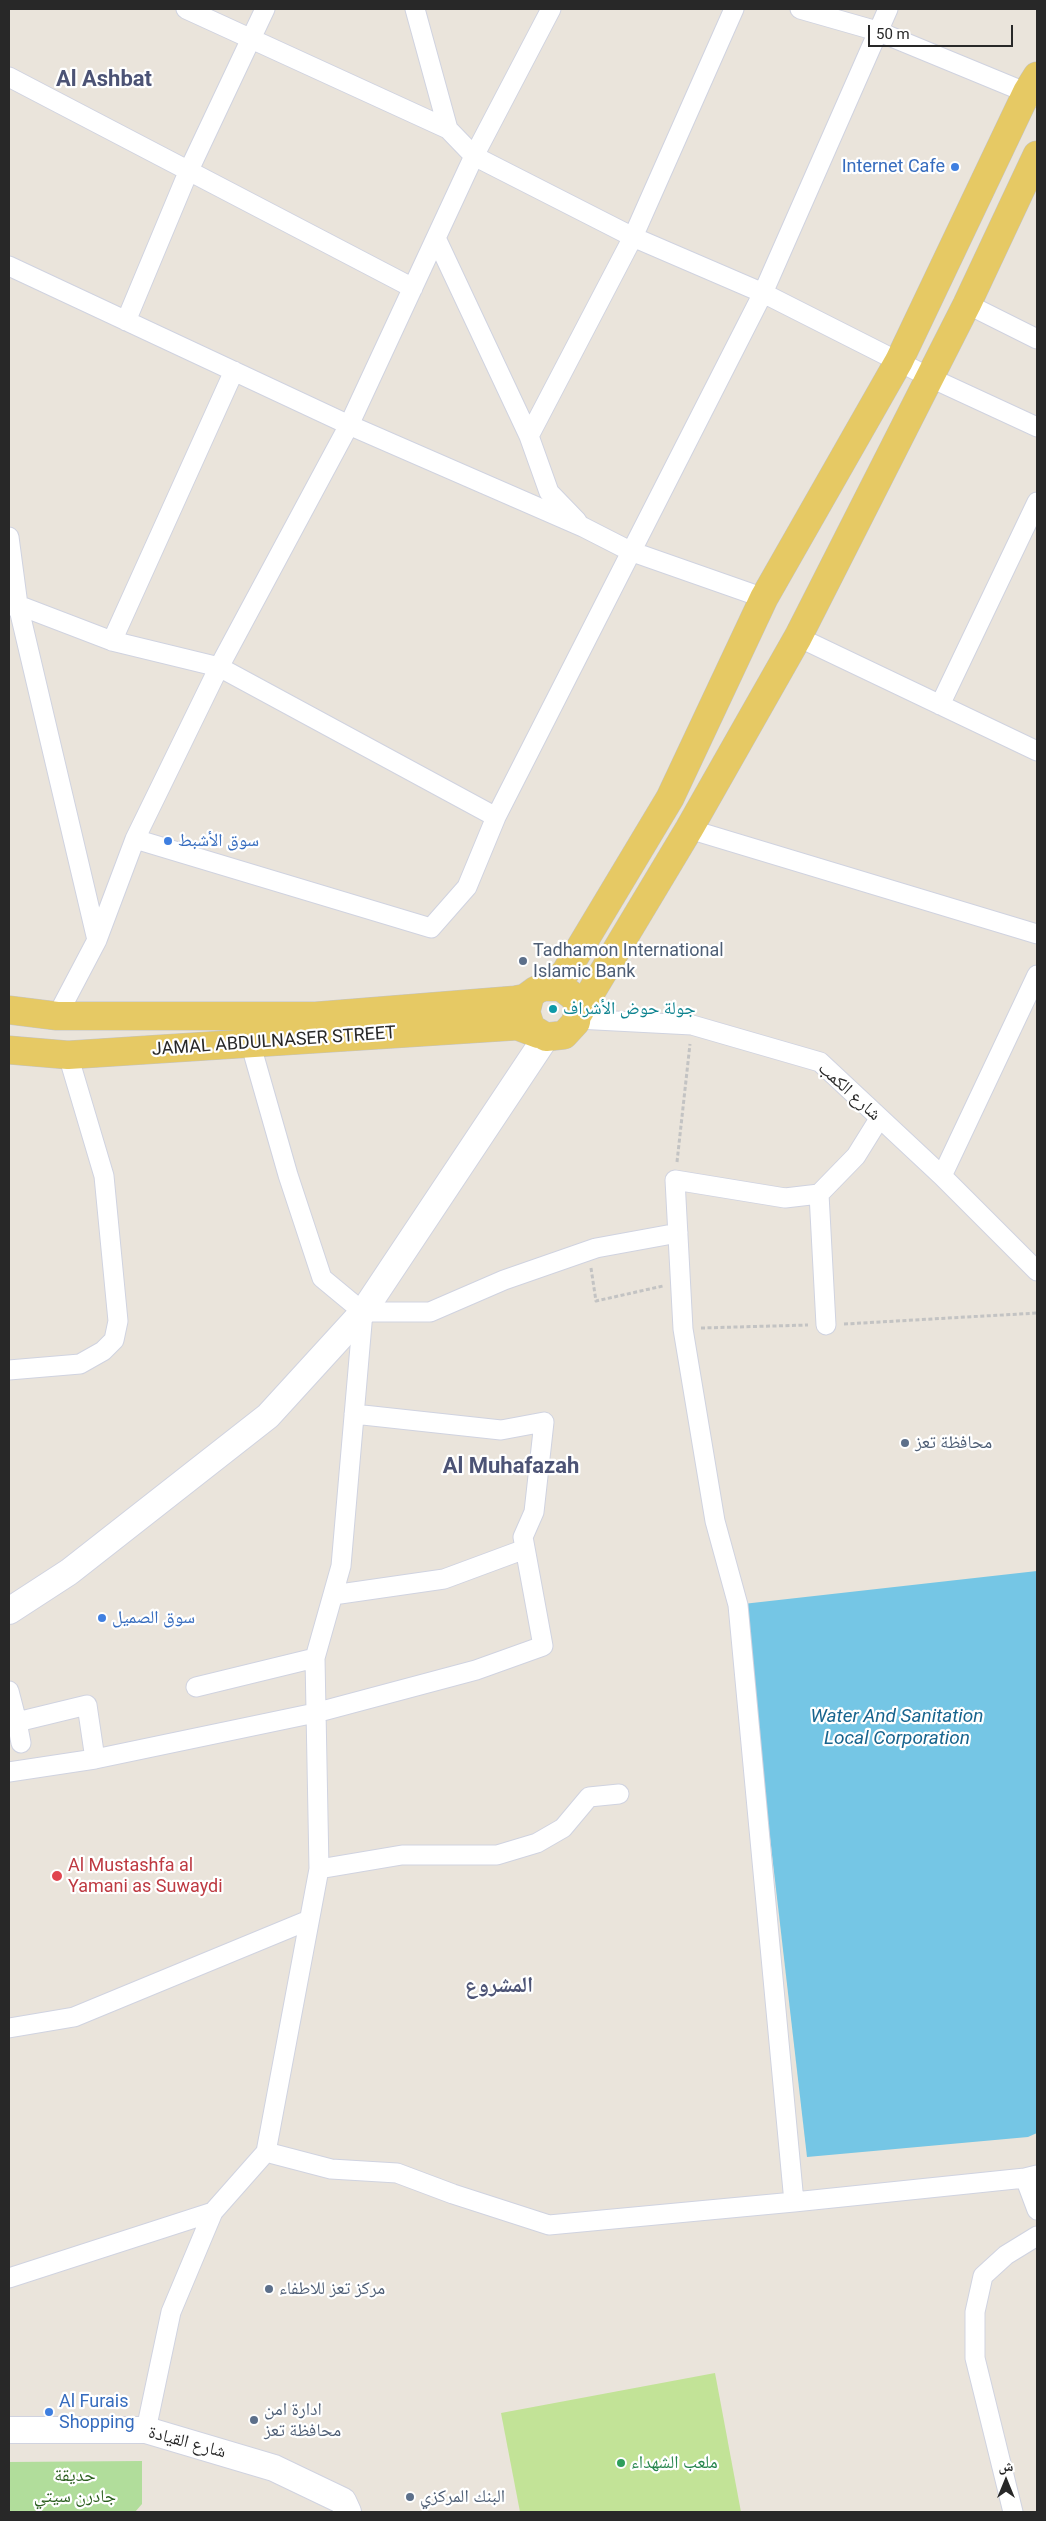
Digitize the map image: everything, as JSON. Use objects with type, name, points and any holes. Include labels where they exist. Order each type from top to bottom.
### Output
[{"type":"main road","name":"JAMAL ABDULNASER STREET","points":[[9,1010],[56,1016],[316,1016],[515,1000],[525,998],[565,973],[670,798],[764,598],[899,360],[1034,88]]},
{"type":"main road","points":[[578,1016],[578,1005],[568,991],[561,986],[540,988],[530,996],[526,1012],[531,1028],[542,1035],[564,1035],[571,1030],[689,829],[798,637],[967,304],[1032,184],[1037,155]]},
{"type":"main road","name":"JAMAL ABDULNASER STREET","points":[[9,1050],[68,1055],[517,1026],[542,1035]]},
{"type":"main road","points":[[9,1611],[69,1572],[268,1416],[363,1312],[542,1035]]},
{"type":"main road","name":"شارع القيادة","points":[[9,2430],[146,2430],[274,2468],[343,2501],[348,2512]]},
{"type":"street","points":[[186,9],[448,129],[474,156],[633,237],[763,293],[899,360],[930,378],[1037,426]]},
{"type":"street","points":[[126,321],[189,170],[265,9]]},
{"type":"street","points":[[415,9],[448,129]]},
{"type":"street","points":[[420,31],[428,9]]},
{"type":"street","points":[[56,1016],[97,940],[135,838],[219,668],[349,425],[474,156],[551,9]]},
{"type":"street","points":[[529,436],[633,237],[734,9]]},
{"type":"street","points":[[800,9],[877,31],[1034,88]]},
{"type":"street","points":[[135,838],[431,928],[467,887],[496,817],[630,550],[763,293],[888,9]]},
{"type":"street","points":[[9,77],[413,288]]},
{"type":"street","points":[[436,238],[529,436],[550,492],[583,527]]},
{"type":"street","points":[[9,266],[349,425],[583,527],[630,550],[764,598]]},
{"type":"street","points":[[967,304],[1037,338]]},
{"type":"street","points":[[112,641],[234,371]]},
{"type":"street","points":[[940,705],[1037,502]]},
{"type":"street","points":[[9,537],[13,606],[97,940]]},
{"type":"street","points":[[13,606],[112,641],[219,668],[496,817]]},
{"type":"street","points":[[798,637],[1037,751]]},
{"type":"street","points":[[689,829],[1037,934]]},
{"type":"street","points":[[942,1176],[1037,975]]},
{"type":"street","name":"شارع الكمب","points":[[578,1016],[692,1025],[820,1062],[942,1176],[1037,1271]]},
{"type":"street","points":[[250,1042],[288,1175],[322,1278],[363,1312],[430,1312],[504,1280],[588,1251],[678,1233]]},
{"type":"street","points":[[9,1370],[80,1364],[103,1351],[114,1340],[118,1321],[104,1176],[68,1055]]},
{"type":"street","points":[[794,2202],[738,1604],[715,1521],[683,1329],[676,1180],[785,1198],[819,1194],[856,1156],[879,1119]]},
{"type":"street","points":[[819,1194],[826,1324]]},
{"type":"street","points":[[146,2430],[171,2312],[213,2212],[266,2152],[319,1868],[315,1658],[341,1566],[363,1312]]},
{"type":"street","points":[[9,1772],[95,1759],[315,1713],[476,1670],[543,1646],[522,1537],[534,1512],[544,1422],[501,1430],[354,1414]]},
{"type":"street","points":[[333,1595],[444,1579],[525,1549]]},
{"type":"street","points":[[196,1687],[315,1658]]},
{"type":"street","points":[[9,1691],[21,1743]]},
{"type":"street","points":[[17,1722],[87,1705],[95,1759]]},
{"type":"street","points":[[319,1868],[402,1855],[497,1855],[537,1842],[563,1828],[589,1797],[619,1794]]},
{"type":"street","points":[[9,2028],[74,2017],[309,1920]]},
{"type":"street","points":[[266,2152],[331,2169],[397,2173],[453,2194],[549,2225],[794,2202],[1031,2176],[1037,2210]]},
{"type":"street","points":[[9,2278],[213,2212]]},
{"type":"street","points":[[1013,2512],[975,2358],[975,2312],[983,2276],[1006,2254],[1037,2236]]},
{"type":"path","points":[[676,1180],[692,1025]]},
{"type":"path","points":[[588,1251],[596,1300],[681,1282]]},
{"type":"path","points":[[683,1329],[1037,1314]]},
{"type":"green space","name":"ملعب الشهداء","points":[[715,2373],[741,2512],[520,2512],[501,2413]]},
{"type":"green space","name":"حديقة جادرن سيتي","points":[[142,2461],[142,2504],[135,2512],[9,2512],[9,2462]]},
{"type":"water","name":"Water And Sanitation Local Corporation","points":[[1037,1571],[1037,2133],[1028,2137],[807,2157],[743,1604]]},
{"type":"place","name":"Internet Cafe","points":[[955,167]]},
{"type":"place","name":"سوق الأشبط","points":[[168,841]]},
{"type":"place","name":"Tadhamon International Islamic Bank","points":[[523,961]]},
{"type":"place","name":"جولة حوض الأشراف","points":[[553,1009]]},
{"type":"place","name":"محافظة تعز","points":[[905,1443]]},
{"type":"place","name":"سوق الصميل","points":[[102,1618]]},
{"type":"place","name":"Al Mustashfa al Yamani as Suwaydi","points":[[57,1876]]},
{"type":"place","name":"مركز تعز للاطفاء","points":[[269,2289]]},
{"type":"place","name":"Al Furais Shopping","points":[[49,2412]]},
{"type":"place","name":"ادارة امن محافظة تعز","points":[[254,2420]]},
{"type":"place","name":"ملعب الشهداء","points":[[621,2463]]},
{"type":"place","name":"البنك المركزي","points":[[410,2497]]},
{"type":"district","name":"Al Ashbat","points":[[104,80]]},
{"type":"district","name":"Al Muhafazah","points":[[511,1467]]},
{"type":"district","name":"المشروع","points":[[499,1986]]}]
